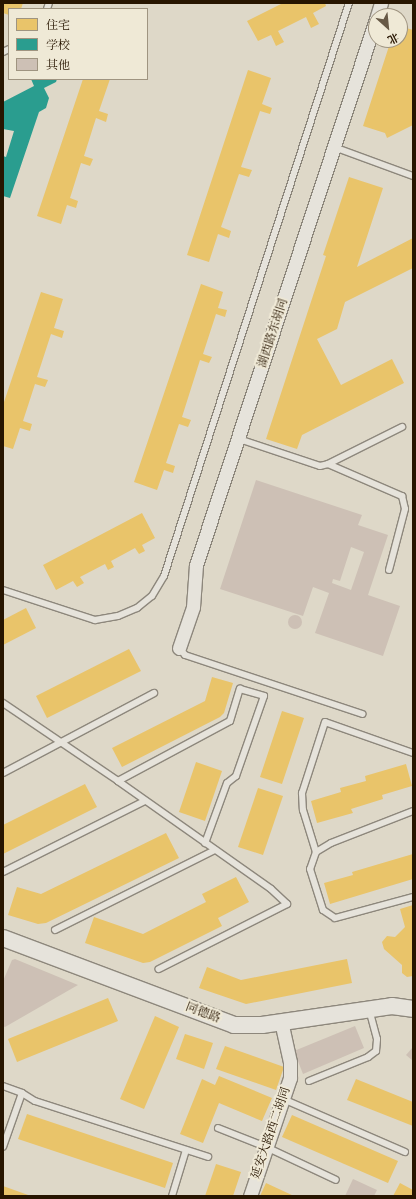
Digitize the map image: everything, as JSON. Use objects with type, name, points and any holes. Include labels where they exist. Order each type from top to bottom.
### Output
[{"type":"street","name":"湖西路东胡同","points":[[179,648],[193,607],[196,565],[239,439],[368,42]]},
{"type":"street","name":"同德路","points":[[3,938],[234,1025],[281,1022],[392,1006],[413,1009]]},
{"type":"street","name":"延安大路西二胡同","points":[[250,1196],[290,1078],[290,1062],[281,1022]]},
{"type":"lane","points":[[3,590],[95,620],[118,616],[137,608],[152,596],[164,576],[349,3]]},
{"type":"lane","points":[[334,147],[413,176]]},
{"type":"lane","points":[[239,439],[320,466],[328,464],[402,427]]},
{"type":"lane","points":[[328,464],[402,496],[405,509],[389,570]]},
{"type":"lane","points":[[179,648],[185,655],[362,714]]},
{"type":"lane","points":[[118,781],[230,721],[240,689],[264,696],[236,776],[227,783],[205,843]]},
{"type":"lane","points":[[3,773],[154,693]]},
{"type":"lane","points":[[3,704],[118,781],[216,850],[288,904],[159,969]]},
{"type":"lane","points":[[413,753],[325,722],[306,774],[302,793],[303,810],[316,852],[310,869],[324,910],[335,918],[413,897]]},
{"type":"lane","points":[[3,872],[145,801]]},
{"type":"lane","points":[[316,852],[331,843],[413,811]]},
{"type":"lane","points":[[55,930],[216,850]]},
{"type":"lane","points":[[310,1081],[368,1057],[376,1051],[377,1039],[369,1009]]},
{"type":"lane","points":[[3,1086],[22,1093],[35,1100],[208,1157]]},
{"type":"lane","points":[[3,1147],[22,1093]]},
{"type":"lane","points":[[283,1099],[405,1152]]},
{"type":"lane","points":[[218,1128],[266,1147],[336,1180]]},
{"type":"lane","points":[[172,1196],[186,1150]]},
{"type":"building: 住宅","points":[[3,3],[23,3],[21,8],[8,8],[8,15],[3,13]]},
{"type":"building: 住宅","points":[[283,3],[325,3],[326,6],[313,13],[319,24],[311,28],[306,17],[278,31],[284,42],[276,46],[271,35],[258,41],[247,21]]},
{"type":"building: 住宅","points":[[408,28],[413,30],[413,125],[387,138],[385,133],[363,126],[388,48],[408,48]]},
{"type":"building: 住宅","points":[[248,70],[271,78],[262,104],[272,108],[270,114],[260,111],[241,167],[252,170],[249,177],[239,174],[221,227],[231,231],[229,238],[218,234],[209,262],[187,255]]},
{"type":"building: 住宅","points":[[83,80],[110,80],[99,111],[108,114],[106,122],[96,118],[84,156],[93,159],[90,166],[81,163],[70,198],[78,201],[76,208],[67,205],[61,224],[37,216]]},
{"type":"building: 住宅","points":[[349,177],[383,188],[357,267],[413,238],[413,268],[345,302],[337,329],[317,339],[341,385],[392,359],[404,383],[302,435],[297,449],[266,439],[326,256],[323,255]]},
{"type":"building: 住宅","points":[[201,284],[223,292],[218,308],[227,310],[225,317],[216,314],[203,354],[212,357],[209,363],[200,360],[182,417],[191,420],[188,427],[179,424],[166,463],[175,466],[173,473],[164,470],[157,490],[134,482]]},
{"type":"building: 住宅","points":[[41,292],[63,299],[54,328],[64,331],[62,338],[51,334],[37,377],[48,380],[45,387],[35,384],[23,421],[32,424],[30,431],[20,428],[13,449],[3,446],[3,405]]},
{"type":"building: 住宅","points":[[142,513],[155,538],[142,545],[145,551],[139,554],[135,548],[111,561],[114,567],[108,570],[105,564],[80,577],[84,583],[77,587],[73,581],[56,590],[43,565]]},
{"type":"building: 住宅","points":[[26,608],[36,628],[3,645],[3,620]]},
{"type":"building: 住宅","points":[[129,649],[141,671],[47,718],[36,696]]},
{"type":"building: 住宅","points":[[212,677],[233,683],[224,713],[220,717],[122,767],[112,748],[205,701]]},
{"type":"building: 住宅","points":[[282,711],[304,718],[282,784],[260,777]]},
{"type":"building: 住宅","points":[[196,762],[222,771],[205,821],[179,812]]},
{"type":"building: 住宅","points":[[406,764],[412,786],[382,795],[383,799],[351,809],[353,813],[317,823],[311,801],[341,792],[340,788],[366,781],[365,776]]},
{"type":"building: 住宅","points":[[85,784],[97,807],[3,854],[3,825]]},
{"type":"building: 住宅","points":[[258,788],[283,796],[263,855],[238,847]]},
{"type":"building: 住宅","points":[[166,833],[179,858],[46,923],[38,924],[8,915],[17,887],[41,894]]},
{"type":"building: 住宅","points":[[413,854],[413,879],[330,904],[324,883],[353,875],[352,872]]},
{"type":"building: 住宅","points":[[236,877],[249,902],[218,918],[222,926],[150,962],[143,963],[85,943],[94,917],[143,934],[206,902],[202,894]]},
{"type":"building: 住宅","points":[[413,905],[413,976],[407,977],[402,973],[402,965],[384,949],[382,942],[387,936],[395,937],[405,927],[400,909]]},
{"type":"building: 住宅","points":[[347,959],[352,983],[246,1004],[199,988],[207,967],[241,980]]},
{"type":"building: 住宅","points":[[108,998],[118,1021],[17,1062],[8,1039]]},
{"type":"building: 住宅","points":[[155,1016],[179,1027],[144,1109],[120,1099]]},
{"type":"building: 住宅","points":[[185,1034],[213,1043],[204,1069],[176,1059]]},
{"type":"building: 住宅","points":[[225,1046],[284,1067],[276,1090],[216,1069]]},
{"type":"building: 住宅","points":[[219,1076],[272,1098],[262,1121],[219,1103],[203,1143],[180,1134],[202,1079],[215,1085]]},
{"type":"building: 住宅","points":[[356,1079],[413,1102],[413,1126],[347,1100]]},
{"type":"building: 住宅","points":[[27,1114],[173,1163],[165,1188],[18,1139]]},
{"type":"building: 住宅","points":[[292,1115],[398,1161],[388,1183],[282,1137]]},
{"type":"building: 住宅","points":[[216,1164],[241,1172],[233,1196],[205,1196]]},
{"type":"building: 住宅","points":[[266,1183],[294,1196],[260,1196]]},
{"type":"building: 住宅","points":[[400,1183],[413,1190],[413,1196],[393,1196]]},
{"type":"building: 住宅","points":[[3,1186],[31,1196],[3,1196]]},
{"type":"building: 学校","points":[[31,80],[57,80],[56,82],[44,88],[49,98],[46,108],[39,112],[10,198],[3,196],[3,156],[6,157],[14,131],[3,129],[3,102],[34,86]]},
{"type":"building: 其他","points":[[256,480],[362,515],[358,525],[388,535],[368,595],[400,606],[383,656],[315,633],[329,593],[313,587],[303,616],[220,589]],"holes":[[[351,547],[364,552],[351,590],[332,583],[333,579],[340,581]]]},
{"type":"building: 其他","points":[[295,615],[300,617],[302,622],[300,627],[295,629],[290,627],[288,622],[290,617]]},
{"type":"building: 其他","points":[[15,959],[78,985],[5,1027],[3,1026],[3,981],[12,960]]},
{"type":"building: 其他","points":[[355,1026],[364,1048],[303,1074],[294,1051]]},
{"type":"building: 其他","points":[[413,1047],[413,1061],[406,1055]]},
{"type":"building: 其他","points":[[353,1179],[377,1190],[374,1196],[345,1196]]}]
